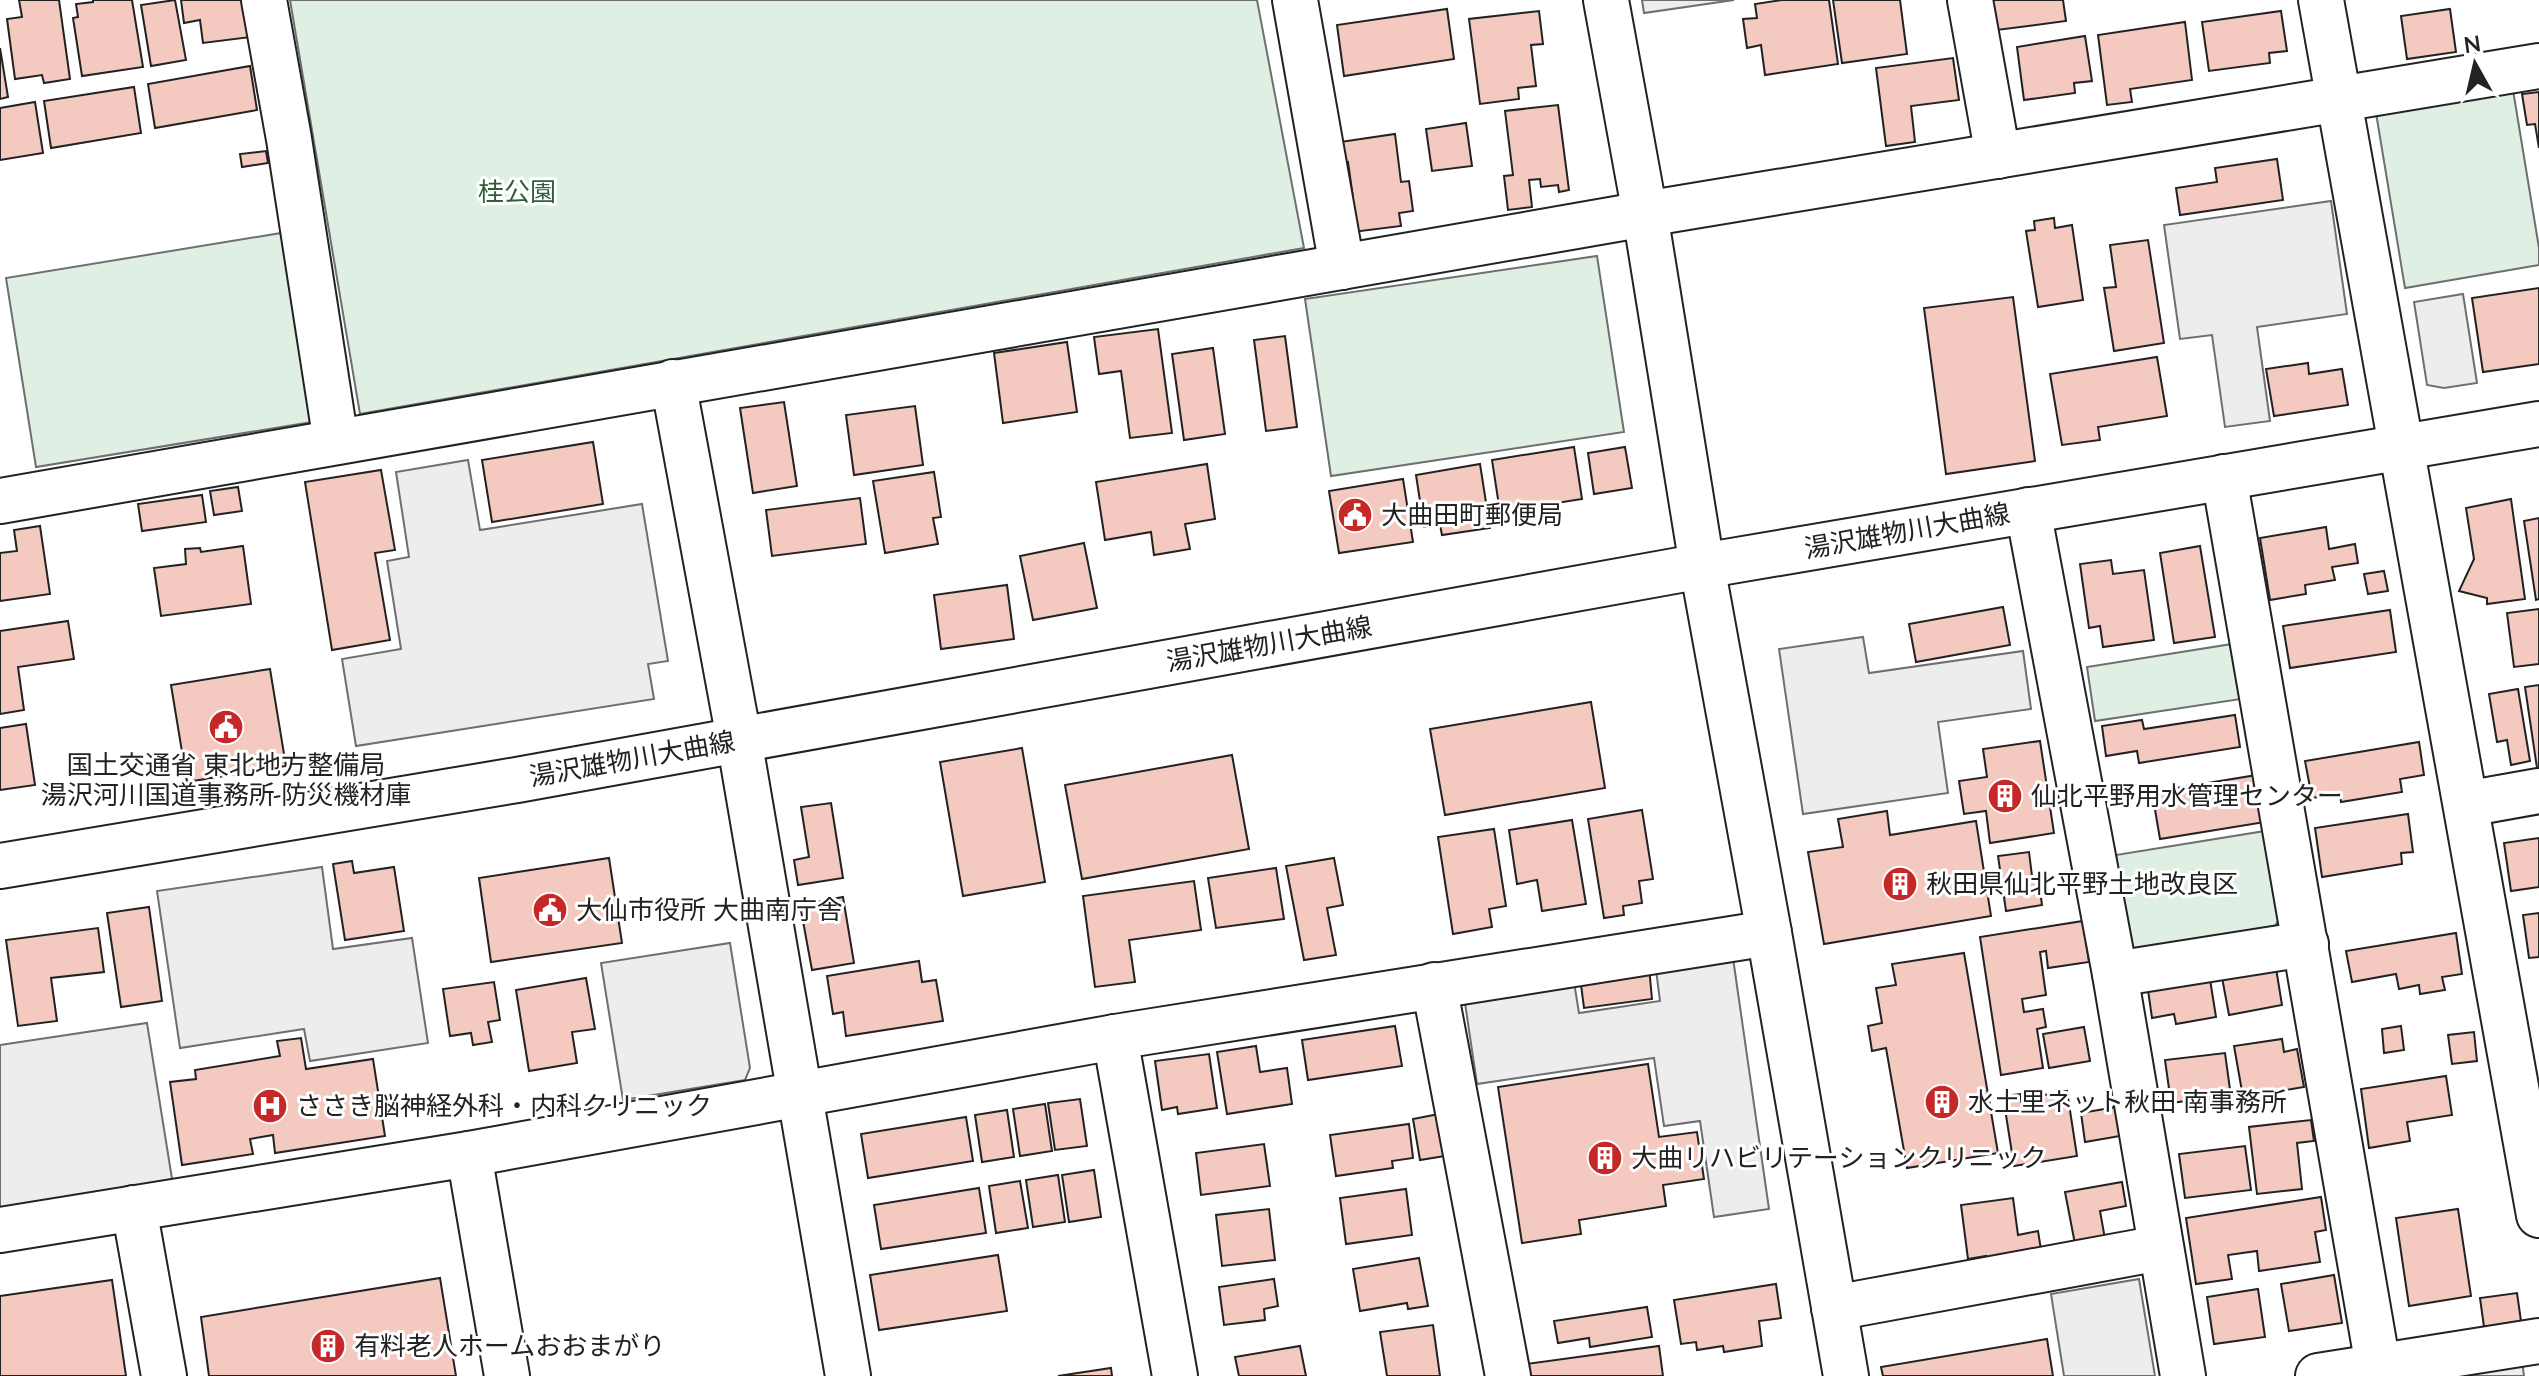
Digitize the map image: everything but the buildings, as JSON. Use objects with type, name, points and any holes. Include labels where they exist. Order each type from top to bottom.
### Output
[{"type":"street","points":[[264,0],[336,442]]},
{"type":"street","points":[[1295,0],[1342,267]]},
{"type":"street","points":[[1606,0],[1645,214],[1702,566],[1846,1376]]},
{"type":"street","points":[[1970,0],[1998,156]]},
{"type":"street","points":[[2321,0],[2539,1215]]},
{"type":"street","points":[[2,490],[336,442],[1645,214],[2539,66]]},
{"type":"street","points":[[673,382],[739,739],[848,1376]]},
{"type":"street","name":"湯沢雄物川大曲線","points":[[0,866],[486,785],[1702,566],[2539,424]]},
{"type":"street","points":[[2224,477],[2378,1366]]},
{"type":"street","points":[[2028,510],[2115,974],[2183,1376]]},
{"type":"street","points":[[2466,804],[2539,791]]},
{"type":"street","points":[[0,1230],[469,1154],[1115,1037],[1769,933]]},
{"type":"street","points":[[2115,974],[2306,944]]},
{"type":"street","points":[[1434,985],[1508,1376]]},
{"type":"street","points":[[1115,1037],[1175,1376]]},
{"type":"street","points":[[469,1154],[507,1376]]},
{"type":"street","points":[[134,1208],[164,1376]]},
{"type":"street","points":[[1834,1308],[2160,1248]]},
{"type":"street","points":[[2318,1376],[2539,1341]]},
{"type":"green space","name":"桂公園","points":[[290,0],[1257,0],[1304,248],[360,414]]},
{"type":"green space","points":[[2513,90],[2539,248],[2539,265],[2405,288],[2376,113]]},
{"type":"green space","points":[[281,233],[312,422],[36,467],[6,278]]},
{"type":"green space","points":[[1597,256],[1624,432],[1331,476],[1305,299]]},
{"type":"green space","points":[[2232,644],[2241,699],[2095,721],[2087,667]]},
{"type":"green space","points":[[2265,831],[2280,918],[2273,929],[2131,951],[2116,855]]},
{"type":"shaded area","points":[[1642,0],[1734,0],[1644,13]]},
{"type":"shaded area","points":[[2331,201],[2347,314],[2257,327],[2270,421],[2225,427],[2212,335],[2180,339],[2164,225]]},
{"type":"shaded area","points":[[2463,294],[2477,383],[2444,388],[2427,385],[2414,302]]},
{"type":"shaded area","points":[[468,460],[480,530],[642,504],[668,661],[648,664],[654,699],[356,746],[342,659],[401,649],[387,561],[409,557],[396,472]]},
{"type":"shaded area","points":[[1863,637],[1869,673],[2023,651],[2031,709],[1938,722],[1948,793],[1803,814],[1779,649]]},
{"type":"shaded area","points":[[322,867],[333,949],[412,938],[428,1043],[310,1061],[304,1029],[180,1048],[157,891]]},
{"type":"shaded area","points":[[730,943],[750,1068],[745,1080],[623,1100],[601,963]]},
{"type":"shaded area","points":[[1732,951],[1769,1209],[1714,1217],[1700,1121],[1664,1126],[1654,1058],[1477,1084],[1465,1003],[1573,976],[1579,1013],[1660,1001],[1655,962]]},
{"type":"shaded area","points":[[147,1023],[173,1185],[0,1213],[0,1045]]},
{"type":"shaded area","points":[[2139,1279],[2155,1376],[2064,1376],[2051,1294]]},
{"type":"shaded area","points":[[2522,1361],[2524,1376],[2431,1376]]},
{"type":"place","name":"大曲田町郵便局","points":[[1355,515]]},
{"type":"place","name":"国土交通省 東北地方整備局 湯沢河川国道事務所 防災機材庫","points":[[226,727]]},
{"type":"place","name":"仙北平野用水管理センター","points":[[2005,796]]},
{"type":"place","name":"秋田県仙北平野土地改良区","points":[[1900,884]]},
{"type":"place","name":"大仙市役所 大曲南庁舎","points":[[550,910]]},
{"type":"place","name":"水土里ネット秋田 南事務所","points":[[1942,1102]]},
{"type":"place","name":"ささき脳神経外科・内科クリニック","points":[[270,1106]]},
{"type":"place","name":"大曲リハビリテーションクリニック","points":[[1605,1158]]},
{"type":"place","name":"有料老人ホームおおまがり","points":[[328,1346]]}]
